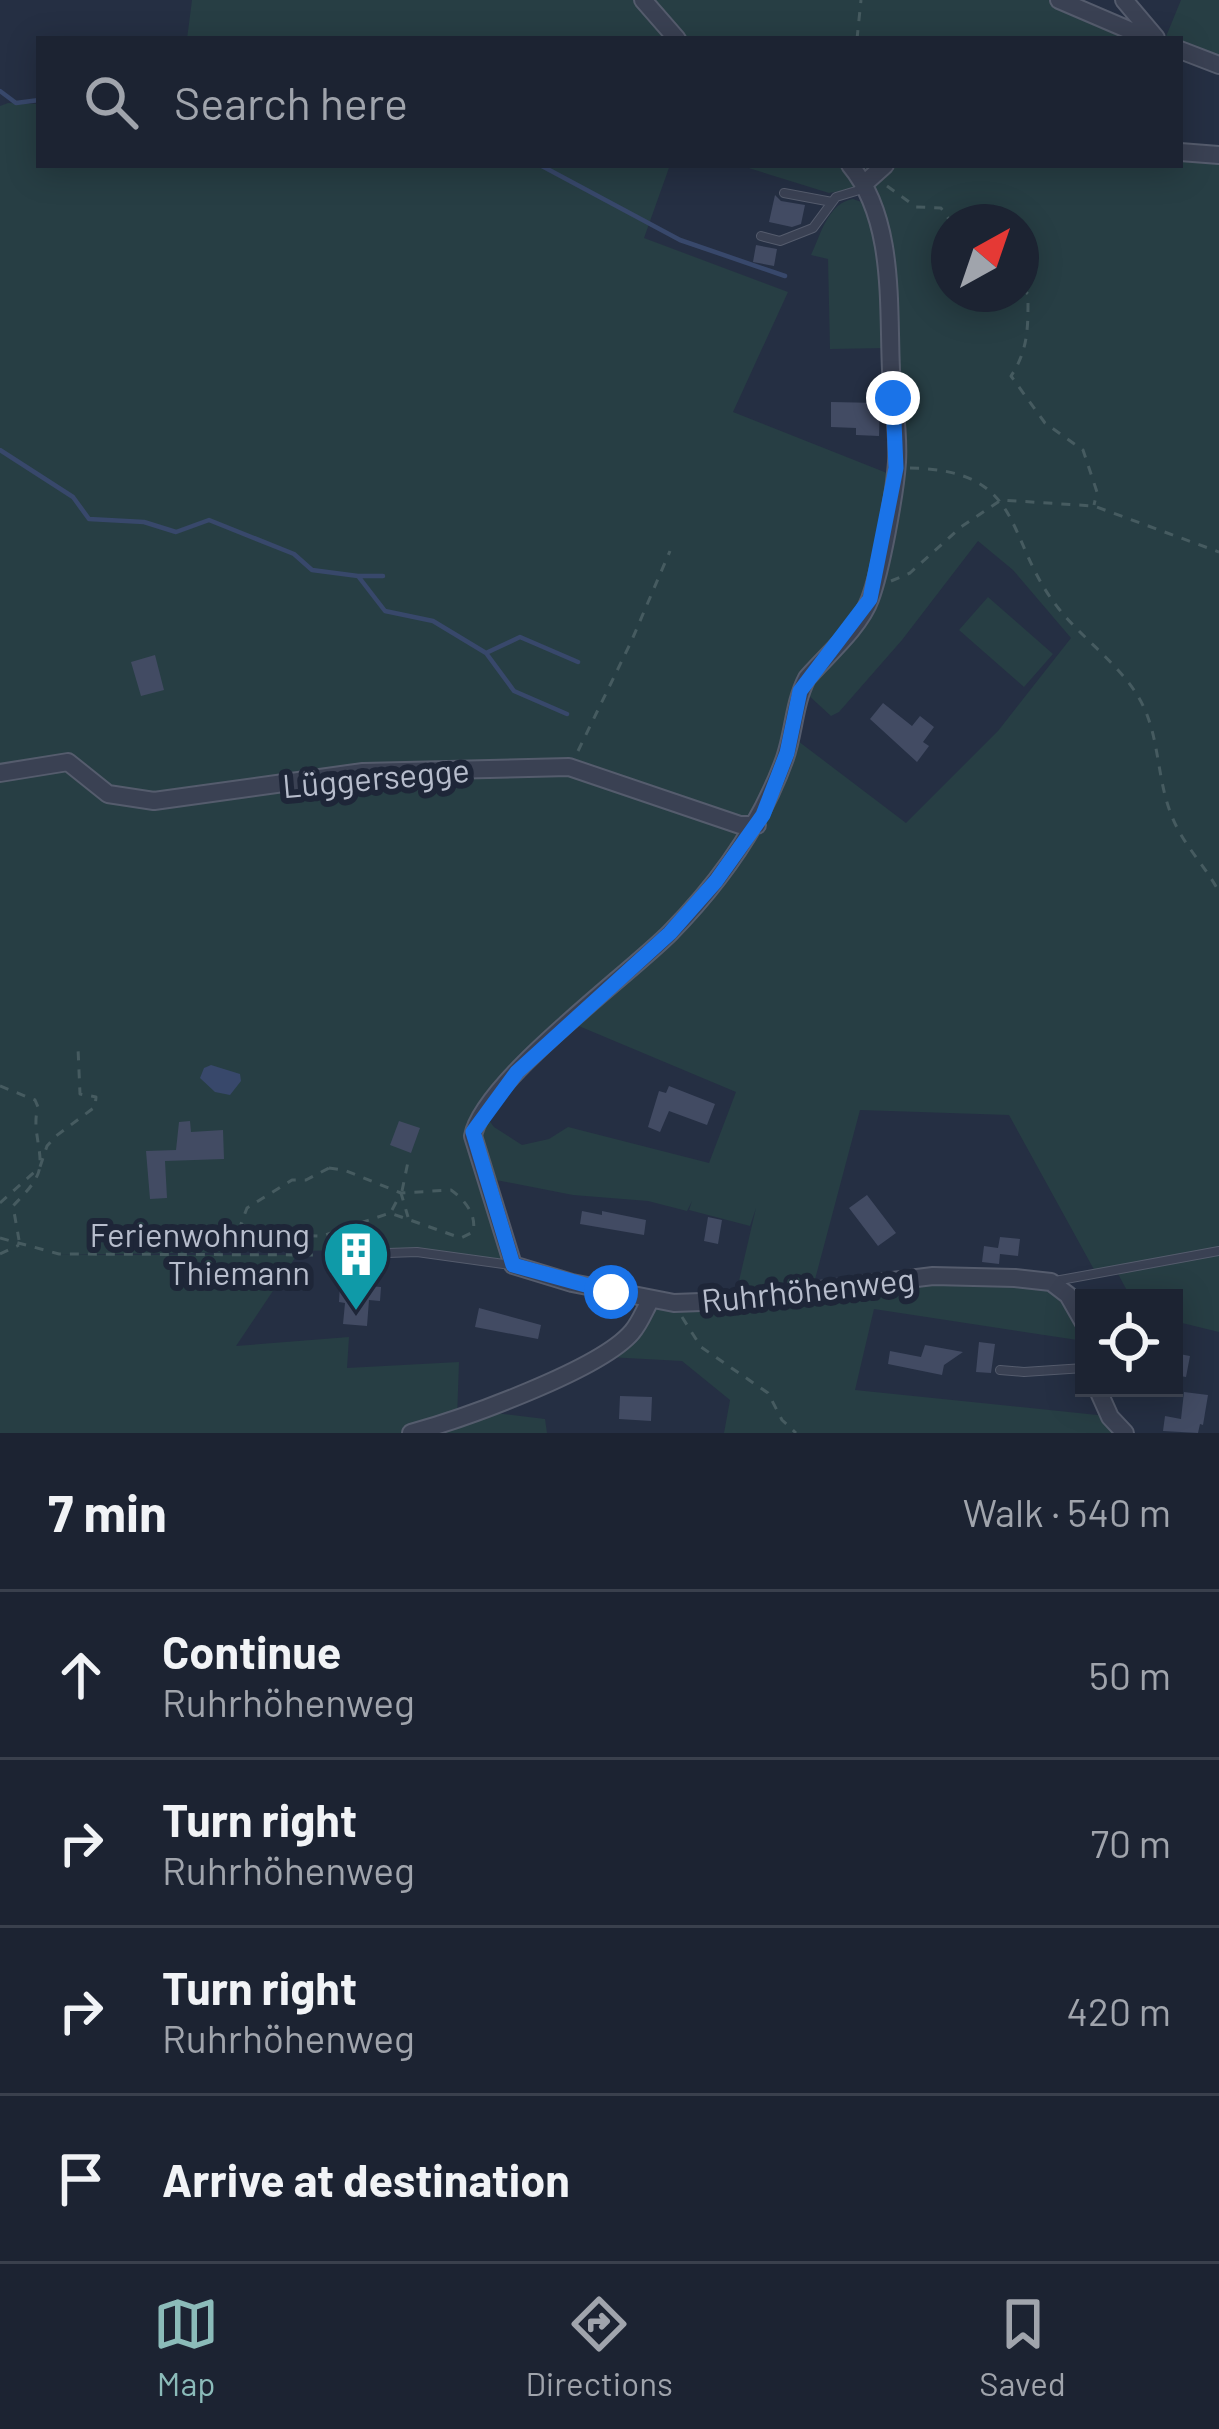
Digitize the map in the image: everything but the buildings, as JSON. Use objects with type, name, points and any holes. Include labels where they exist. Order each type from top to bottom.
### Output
[{"type":"street","points":[[643,0],[674,36]]},
{"type":"street","points":[[1059,0],[1147,36]]},
{"type":"street","points":[[1124,0],[1152,36]]},
{"type":"street","points":[[1183,51],[1219,65]]},
{"type":"street","points":[[1183,152],[1219,155]]},
{"type":"street","points":[[513,1265],[473,1136],[475,1127],[517,1072],[670,933],[716,881],[757,825],[787,753],[800,691],[865,609],[875,582],[896,468],[892,322],[873,177]]},
{"type":"street","name":"Lüggersegge","points":[[0,773],[68,762],[108,794],[154,800],[363,772],[568,767],[740,825],[757,825]]},
{"type":"street","name":"Ruhrhöhenweg","points":[[513,1265],[572,1283],[674,1303],[729,1301],[933,1276],[1051,1282]]},
{"type":"street","points":[[1051,1282],[1075,1307]]},
{"type":"street","points":[[411,1433],[464,1418],[604,1354],[632,1332],[651,1299]]},
{"type":"street","points":[[1101,1397],[1110,1417],[1125,1433]]},
{"type":"lane","points":[[761,236],[780,241],[813,228],[832,202],[873,177]]},
{"type":"lane","points":[[784,193],[832,202]]},
{"type":"lane","name":"Ruhrhöhenweg","points":[[1051,1282],[1219,1251]]},
{"type":"lane","points":[[328,1255],[417,1252],[513,1265]]},
{"type":"lane","points":[[1000,1370],[1075,1369]]},
{"type":"path","points":[[857,36],[861,0]]},
{"type":"path","points":[[873,177],[916,207],[931,208]]},
{"type":"path","points":[[1028,312],[1024,356],[1011,376],[1045,423],[1083,450],[1097,492],[1094,506]]},
{"type":"path","points":[[896,468],[952,473],[980,482],[1001,500],[1055,605],[1137,694],[1153,730],[1170,813],[1190,853],[1219,892]]},
{"type":"path","points":[[875,582],[910,573],[961,527],[1001,500],[1094,506],[1219,552]]},
{"type":"path","points":[[568,767],[670,551]]},
{"type":"path","points":[[20,1244],[13,1206],[33,1184],[47,1146],[95,1107],[96,1097],[80,1094],[78,1048]]},
{"type":"path","points":[[0,1086],[35,1100],[40,1167]]},
{"type":"path","points":[[391,1213],[409,1157]]},
{"type":"path","points":[[0,1203],[40,1167]]},
{"type":"path","points":[[329,1168],[401,1193],[451,1190],[475,1222],[473,1232],[461,1238],[391,1213],[322,1236],[262,1235],[244,1228],[241,1219],[247,1208],[285,1184],[329,1168]]},
{"type":"path","points":[[401,1193],[408,1219]]},
{"type":"path","points":[[0,1238],[59,1254],[328,1255]]},
{"type":"path","points":[[0,1254],[20,1244]]},
{"type":"path","points":[[674,1303],[701,1347],[768,1394],[782,1420],[796,1433]]},
{"type":"green space","points":[[192,0],[1052,0],[1132,36],[187,36]]},
{"type":"green space","points":[[1181,0],[1219,0],[1219,61],[1183,48],[1183,36],[1166,36]]},
{"type":"green space","points":[[36,104],[36,168],[669,168],[644,238],[788,292],[733,412],[892,475],[864,607],[802,680],[758,818],[668,932],[510,1075],[470,1136],[506,1262],[417,1249],[55,1255],[297,1255],[236,1346],[349,1337],[347,1368],[459,1362],[457,1419],[402,1433],[0,1433],[0,775],[33,769],[71,772],[108,799],[180,797],[107,792],[75,764],[0,772],[0,106]]},
{"type":"green space","points":[[1183,148],[1219,153],[1219,1332],[1183,1323],[1183,1289],[1126,1289],[1117,1272],[1097,1275],[1009,1115],[860,1110],[813,1287],[735,1298],[756,1208],[750,1226],[689,1210],[692,1201],[687,1211],[491,1179],[475,1135],[485,1115],[494,1127],[522,1145],[549,1139],[568,1127],[709,1163],[736,1092],[574,1024],[718,883],[798,741],[906,823],[998,731],[1071,638],[1013,570],[978,541],[839,712],[831,716],[806,693],[869,609],[899,467],[889,284],[854,168],[1183,168]]},
{"type":"green space","points":[[749,168],[851,168],[865,187],[829,193]]},
{"type":"green space","points":[[853,199],[870,205],[884,288],[887,348],[830,349],[828,259],[811,255],[831,213]]},
{"type":"green space","points":[[988,597],[1053,654],[1024,687],[959,630]]},
{"type":"green space","points":[[933,1279],[1068,1282],[1075,1299],[1075,1340],[874,1309],[855,1390],[1107,1416],[1125,1433],[724,1433],[730,1400],[682,1361],[608,1357],[653,1301]]},
{"type":"green space","points":[[486,1412],[545,1419],[547,1433],[419,1433]]},
{"type":"water","points":[[211,1065],[240,1074],[241,1081],[230,1095],[215,1092],[200,1078]]},
{"type":"waterway","points":[[0,91],[16,103],[36,100]]},
{"type":"waterway","points":[[546,168],[680,240],[785,276]]},
{"type":"waterway","points":[[0,450],[73,497],[89,519],[144,522],[176,532],[209,520],[294,554],[312,570],[358,576],[385,611],[433,621],[486,653],[514,691],[567,714]]},
{"type":"waterway","points":[[358,576],[383,576]]},
{"type":"waterway","points":[[486,653],[520,637],[578,662]]},
{"type":"place","name":"Ferienwohnung Thiemann","points":[[356,1313]]},
{"type":"route","points":[[611,1292],[513,1265],[473,1132],[517,1072],[670,933],[716,881],[763,815],[787,753],[800,691],[870,599],[896,468],[893,398]]}]
